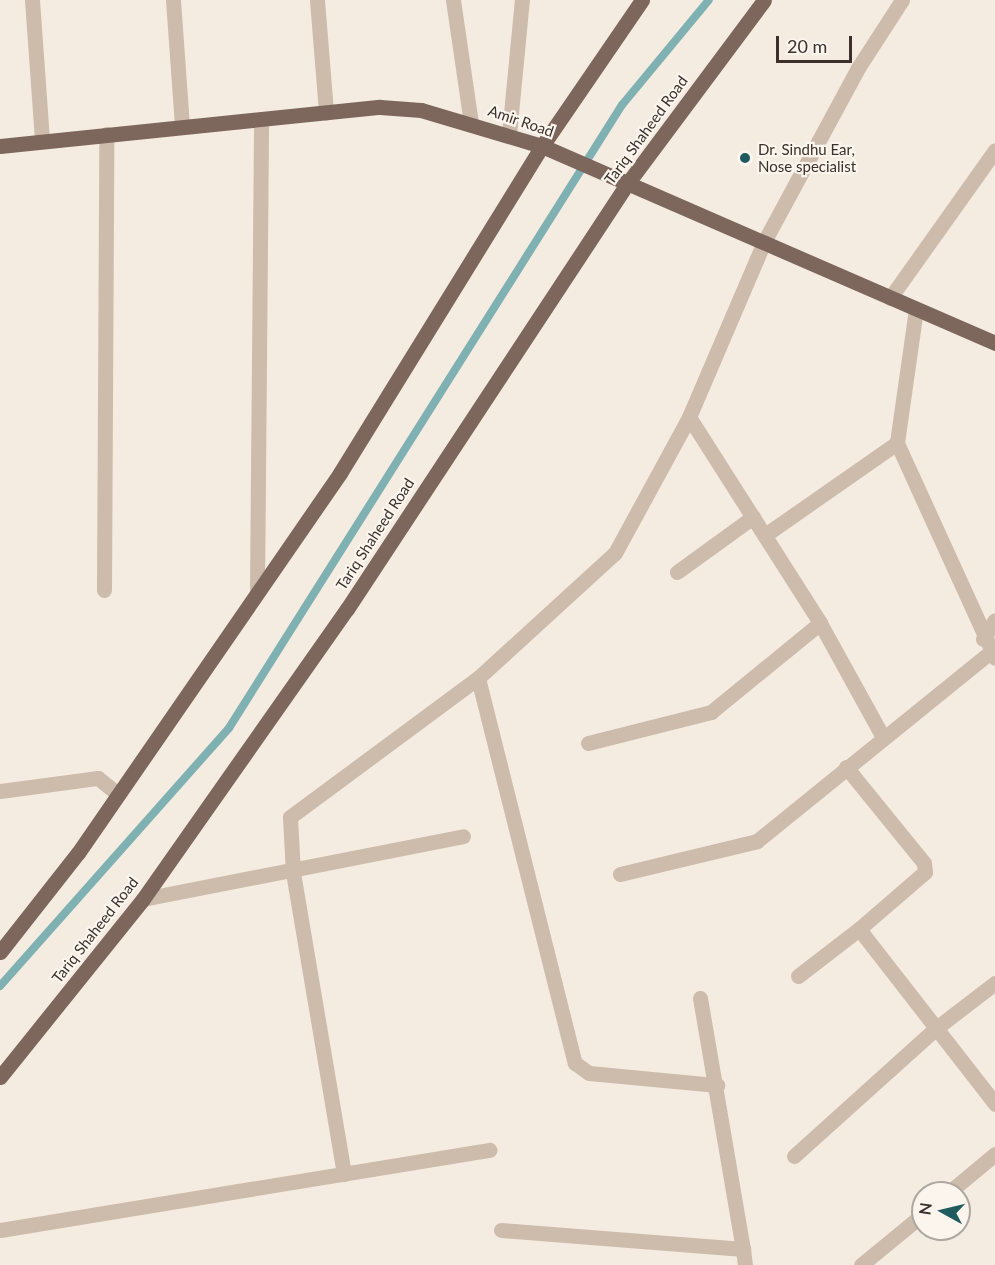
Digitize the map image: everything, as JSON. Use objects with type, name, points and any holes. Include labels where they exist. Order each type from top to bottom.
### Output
[{"type":"main road","points":[[0,952],[5,941],[118,794],[257,589],[340,473],[642,0]]},
{"type":"main road","name":"Tariq Shaheed Road","points":[[0,1077],[143,899],[347,609],[622,182],[764,0]]},
{"type":"main road","name":"Amir Road","points":[[0,146],[182,126],[402,107],[471,123],[548,149],[622,182],[765,240],[890,298],[995,343]]},
{"type":"street","points":[[33,0],[42,141]]},
{"type":"street","points":[[173,0],[182,126]]},
{"type":"street","points":[[317,0],[326,113]]},
{"type":"street","points":[[453,0],[471,123]]},
{"type":"street","points":[[509,134],[522,0]]},
{"type":"street","points":[[344,1174],[293,873],[288,828],[297,808],[478,678],[615,553],[689,417],[765,240],[858,68],[902,0]]},
{"type":"street","points":[[257,589],[261,119]]},
{"type":"street","points":[[104,590],[106,134]]},
{"type":"street","points":[[890,298],[995,150]]},
{"type":"street","points":[[916,309],[897,443],[989,650]]},
{"type":"street","points":[[689,417],[820,623],[883,738]]},
{"type":"street","points":[[765,535],[897,443]]},
{"type":"street","points":[[677,572],[753,517]]},
{"type":"street","points":[[620,874],[757,840],[989,650],[995,620]]},
{"type":"street","points":[[588,743],[711,711],[820,623]]},
{"type":"street","points":[[478,678],[575,1063],[589,1073],[717,1085]]},
{"type":"street","points":[[798,976],[859,929],[925,872],[924,863],[846,767]]},
{"type":"street","points":[[0,791],[98,778],[118,794]]},
{"type":"street","points":[[143,899],[293,873],[463,836]]},
{"type":"street","points":[[859,929],[995,1104]]},
{"type":"street","points":[[794,1156],[935,1029],[995,983]]},
{"type":"street","points":[[501,1230],[744,1257],[717,1085],[700,998]]},
{"type":"street","points":[[0,1230],[489,1150]]},
{"type":"street","points":[[962,1181],[995,1154]]},
{"type":"street","points":[[861,1265],[911,1224]]},
{"type":"waterway","points":[[0,986],[229,728],[622,105],[709,0]]},
{"type":"place","name":"Dr. Sindhu Ear, Nose specialist","points":[[745,158]]}]
